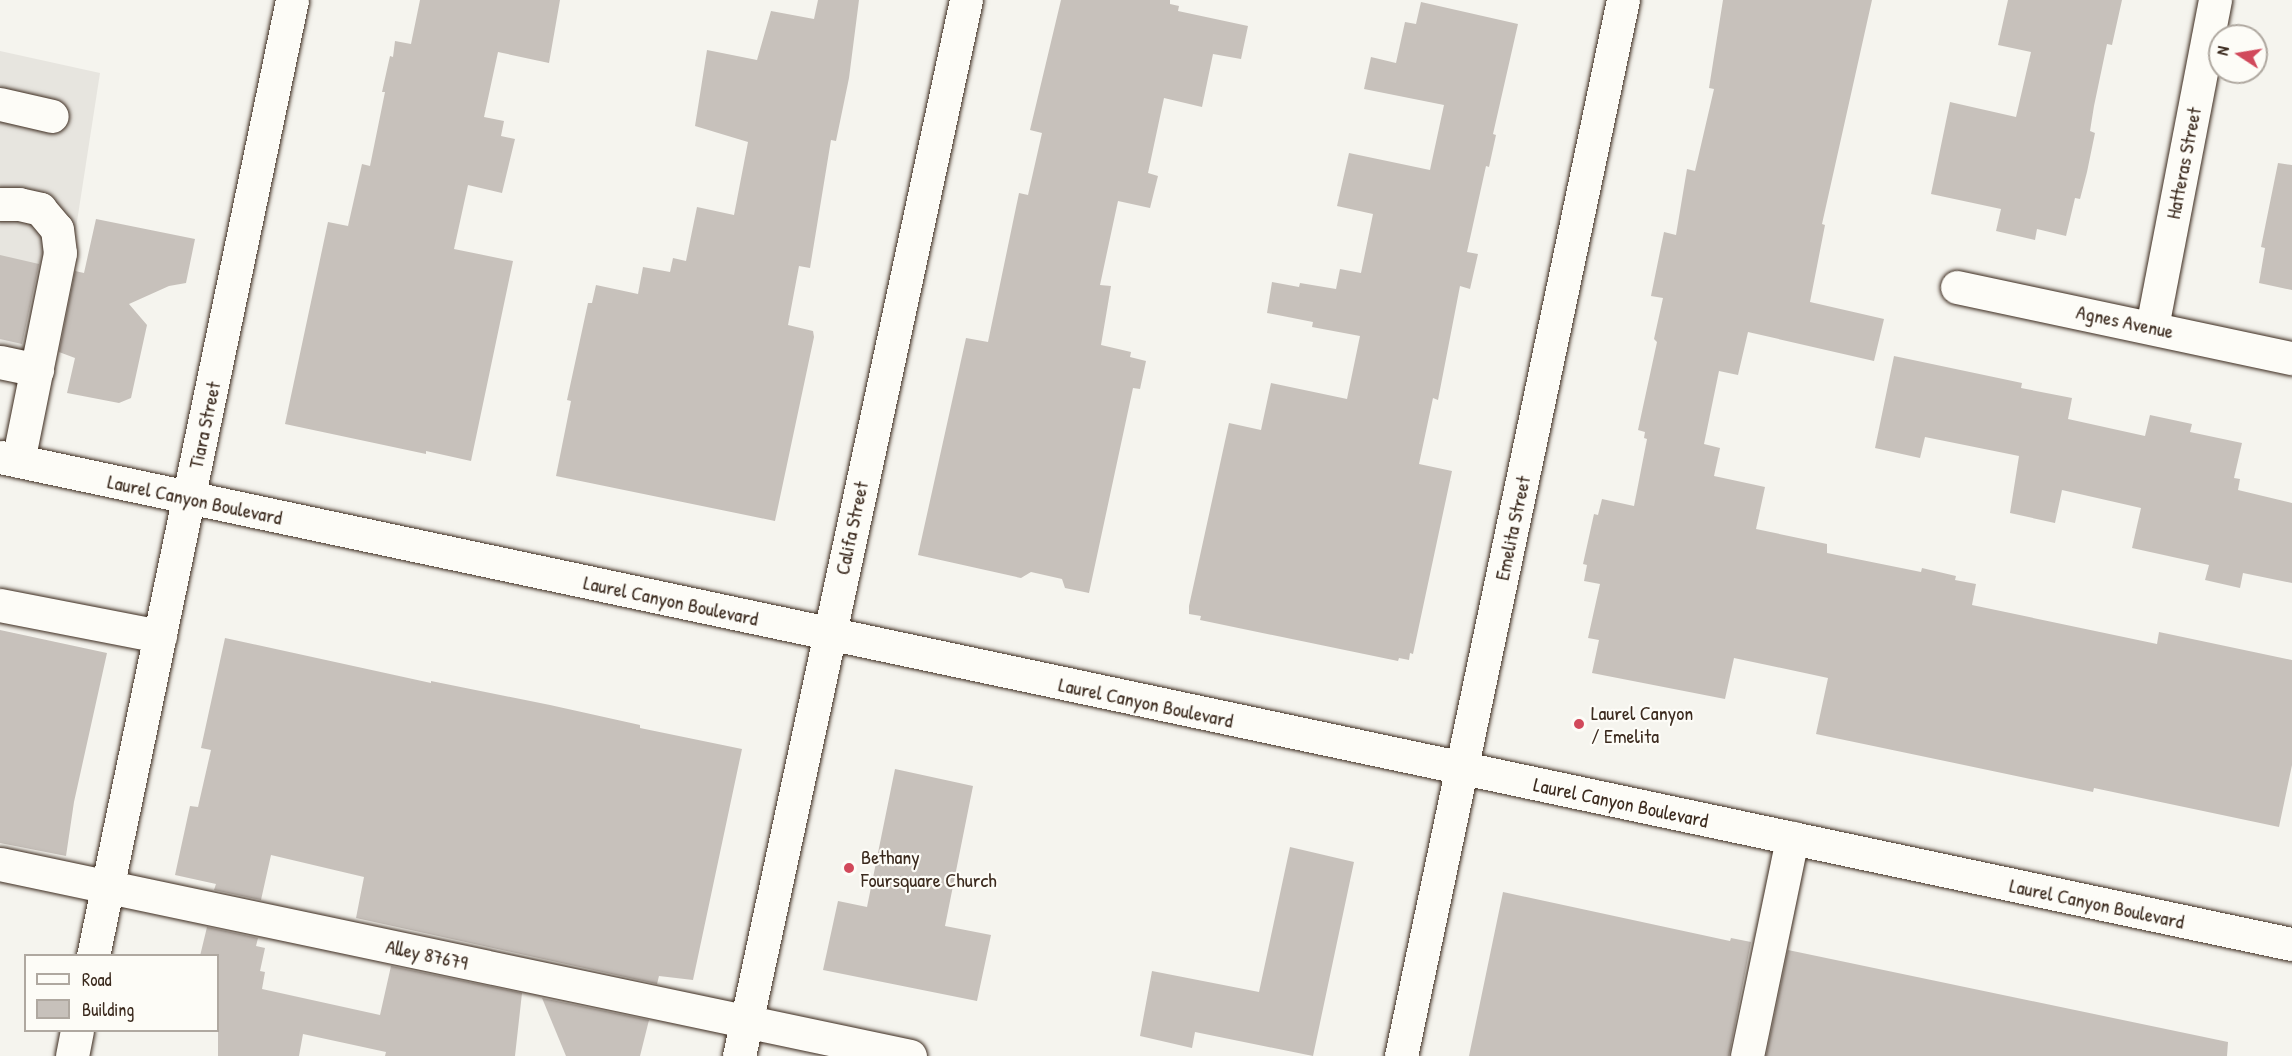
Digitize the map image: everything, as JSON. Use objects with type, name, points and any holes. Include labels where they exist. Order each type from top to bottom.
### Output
[{"type":"street","name":"Tiara Street","points":[[93,954],[292,0]]},
{"type":"street","name":"Califa Street","points":[[739,1056],[966,0]]},
{"type":"street","name":"Emelita Street","points":[[1401,1056],[1623,0]]},
{"type":"street","name":"Hatteras Street","points":[[2152,327],[2215,0]]},
{"type":"street","points":[[0,104],[52,116]]},
{"type":"street","points":[[6,201],[40,209],[57,229],[60,253],[37,370],[9,459]]},
{"type":"street","name":"Agnes Avenue","points":[[1957,287],[2292,358]]},
{"type":"street","points":[[0,362],[37,370]]},
{"type":"street","name":"Laurel Canyon Boulevard","points":[[9,459],[2292,944]]},
{"type":"street","points":[[0,605],[160,636]]},
{"type":"street","points":[[1747,1056],[1792,838]]},
{"type":"street","name":"Alley 87679","points":[[0,864],[910,1056]]},
{"type":"street","points":[[72,1056],[77,1032]]},
{"type":"shaded area","points":[[0,51],[100,73],[52,383],[0,371]]},
{"type":"building","points":[[420,0],[560,0],[549,63],[498,52],[484,117],[504,121],[501,136],[515,139],[502,193],[468,185],[454,249],[513,261],[471,461],[426,451],[426,454],[285,424],[328,222],[348,226],[362,164],[370,166],[390,56],[393,57],[395,41],[411,44]]},
{"type":"building","points":[[818,0],[859,0],[849,78],[836,141],[831,140],[810,268],[799,266],[788,325],[813,331],[814,337],[775,521],[556,476],[571,401],[567,400],[588,303],[592,303],[596,285],[638,294],[643,267],[670,272],[673,258],[686,261],[697,207],[734,215],[748,142],[695,126],[707,50],[757,60],[771,11],[814,19]]},
{"type":"building","points":[[1061,0],[1170,0],[1170,4],[1179,6],[1178,11],[1248,26],[1241,59],[1213,54],[1202,107],[1164,98],[1148,173],[1158,176],[1150,208],[1118,201],[1100,285],[1111,286],[1101,345],[1131,352],[1130,357],[1146,361],[1140,389],[1133,388],[1089,593],[1065,588],[1062,579],[1031,572],[1021,578],[918,555],[966,338],[988,342],[1019,193],[1028,195],[1042,133],[1030,130]]},
{"type":"building","points":[[1723,0],[1872,0],[1822,224],[1825,225],[1810,302],[1884,319],[1874,361],[1748,332],[1738,375],[1719,371],[1704,444],[1720,448],[1714,476],[1765,487],[1756,529],[1827,544],[1827,553],[1921,572],[1922,568],[1956,576],[1955,580],[1976,584],[1972,605],[2157,644],[2159,632],[2292,660],[2292,765],[2279,827],[2094,788],[2093,792],[1816,734],[1828,678],[1734,658],[1725,699],[1592,673],[1599,640],[1588,638],[1600,584],[1584,581],[1587,565],[1583,564],[1594,514],[1598,515],[1602,499],[1634,506],[1647,439],[1644,438],[1645,432],[1638,430],[1657,342],[1654,339],[1663,298],[1651,296],[1664,232],[1676,235],[1687,169],[1695,171],[1714,89],[1709,88]]},
{"type":"building","points":[[2008,0],[2122,0],[2112,45],[2107,44],[2094,106],[2090,131],[2095,133],[2087,172],[2080,199],[2075,198],[2066,236],[2037,229],[2035,240],[1996,231],[2001,209],[1931,194],[1950,102],[2016,117],[2031,52],[1998,45]]},
{"type":"building","points":[[1421,2],[1518,24],[1493,134],[1496,135],[1489,167],[1486,166],[1467,252],[1478,254],[1470,289],[1460,286],[1438,400],[1433,398],[1419,464],[1452,471],[1413,654],[1410,653],[1409,660],[1399,658],[1398,661],[1200,620],[1201,616],[1189,614],[1189,606],[1229,423],[1261,430],[1271,383],[1347,399],[1360,336],[1312,327],[1313,322],[1267,313],[1272,282],[1299,287],[1300,283],[1336,289],[1340,269],[1361,273],[1373,214],[1337,206],[1349,153],[1430,170],[1444,105],[1364,89],[1371,57],[1396,63],[1405,22],[1416,24]]},
{"type":"building","points":[[2278,163],[2292,165],[2292,290],[2259,283],[2265,248],[2261,247]]},
{"type":"building","points":[[96,219],[195,239],[186,283],[169,286],[129,304],[147,325],[131,398],[119,403],[67,393],[75,358],[59,352],[75,271],[84,273]]},
{"type":"building","points":[[0,255],[39,264],[22,344],[0,339]]},
{"type":"building","points":[[1894,356],[2022,383],[2021,388],[2072,398],[2068,419],[2145,436],[2150,415],[2192,424],[2190,432],[2242,443],[2234,478],[2240,479],[2238,490],[2292,503],[2292,583],[2243,573],[2240,588],[2205,580],[2209,565],[2132,548],[2141,508],[2062,490],[2055,523],[2010,513],[2019,456],[1925,437],[1920,458],[1875,448]]},
{"type":"building","points":[[0,630],[107,653],[74,802],[66,856],[0,843]]},
{"type":"building","points":[[225,638],[431,683],[431,681],[550,705],[640,725],[640,728],[742,749],[693,980],[659,976],[657,984],[356,918],[364,877],[271,855],[261,900],[214,890],[216,884],[175,875],[190,806],[198,807],[211,750],[201,748]]},
{"type":"building","points":[[895,769],[973,786],[945,926],[991,935],[977,1001],[823,970],[838,901],[867,907]]},
{"type":"building","points":[[1290,847],[1354,862],[1313,1056],[1195,1032],[1192,1048],[1140,1036],[1152,971],[1259,992]]},
{"type":"building","points":[[1503,892],[1730,941],[1731,938],[1751,942],[1729,1056],[1469,1056]]},
{"type":"building","points":[[207,927],[258,938],[256,946],[265,948],[260,971],[265,972],[262,989],[380,1015],[391,966],[522,993],[515,1056],[385,1056],[386,1052],[303,1034],[299,1056],[218,1056],[219,954],[200,954]]},
{"type":"building","points":[[1788,950],[2228,1042],[2227,1056],[1766,1056]]},
{"type":"building","points":[[542,998],[649,1020],[640,1056],[566,1056]]},
{"type":"place","name":"Laurel Canyon / Emelita","points":[[1579,724]]},
{"type":"place","name":"Bethany Foursquare Church","points":[[849,868]]}]
